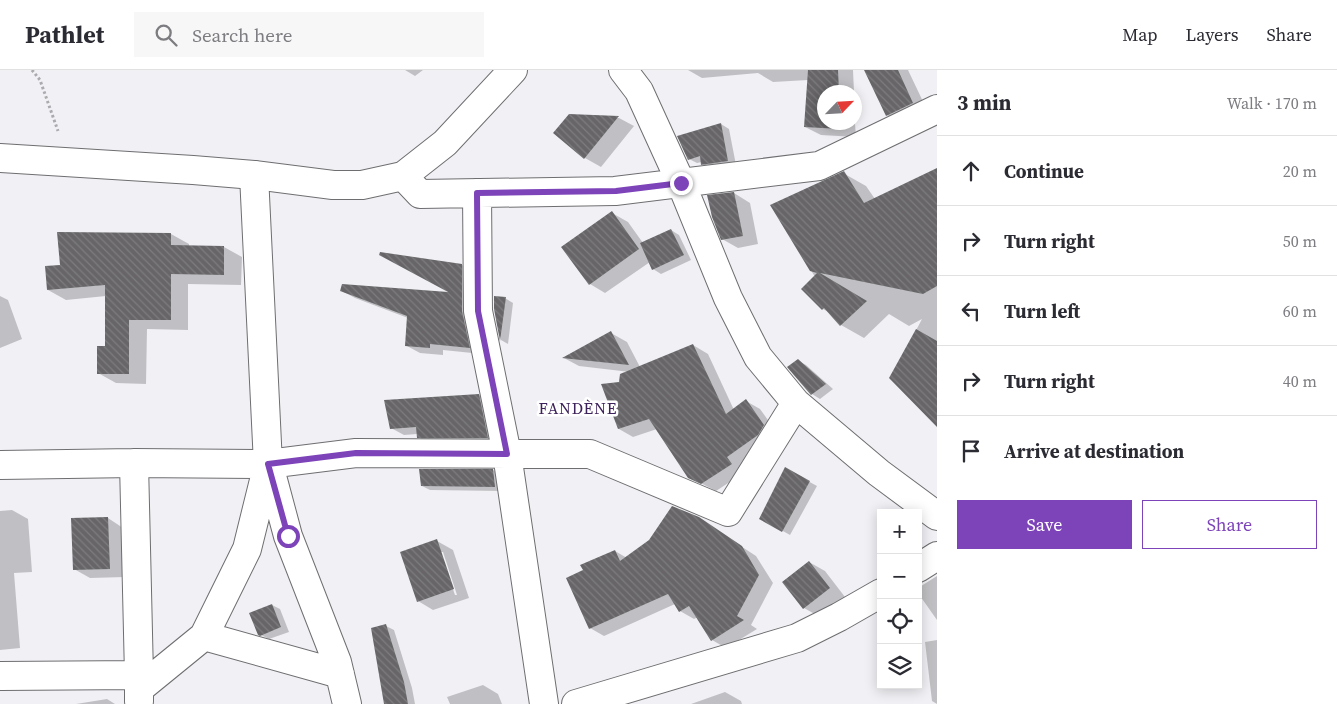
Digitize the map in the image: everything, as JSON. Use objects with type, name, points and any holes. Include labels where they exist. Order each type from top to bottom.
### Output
[{"type":"street","points":[[0,158],[192,170],[254,175],[332,185],[362,185],[402,176],[445,143],[513,70]]},
{"type":"street","points":[[623,70],[639,92],[681,183],[728,298],[758,357],[796,403],[879,473],[937,516]]},
{"type":"street","points":[[402,176],[420,194],[616,191],[819,166],[937,108]]},
{"type":"street","points":[[254,175],[268,464],[288,536],[337,662],[347,704]]},
{"type":"street","points":[[477,193],[478,311],[507,454],[544,704]]},
{"type":"street","points":[[0,465],[268,464],[356,453],[590,454],[728,512],[796,403]]},
{"type":"street","points":[[134,463],[139,689]]},
{"type":"street","points":[[0,676],[139,689],[204,636],[247,549],[268,464]]},
{"type":"street","points":[[922,565],[937,556]]},
{"type":"street","points":[[576,704],[797,638],[840,617],[877,594]]},
{"type":"street","points":[[204,636],[340,674]]},
{"type":"path","points":[[32,70],[40,80],[69,162]]},
{"type":"building","points":[[808,70],[838,70],[839,85],[817,85],[817,128],[804,127]]},
{"type":"building","points":[[864,70],[898,70],[913,103],[886,116]]},
{"type":"building","points":[[569,114],[619,116],[584,159],[553,133]]},
{"type":"building","points":[[721,123],[728,161],[701,165],[700,156],[688,160],[677,136]]},
{"type":"building","points":[[937,168],[937,286],[923,294],[820,273],[867,301],[840,326],[824,308],[822,310],[801,289],[817,273],[810,271],[770,205],[844,171],[864,203]]},
{"type":"building","points":[[734,192],[743,236],[721,240],[712,217],[707,195]]},
{"type":"building","points":[[612,211],[639,249],[589,285],[561,247]]},
{"type":"building","points":[[671,229],[684,255],[652,270],[640,243]]},
{"type":"building","points":[[57,232],[171,233],[171,245],[224,246],[224,275],[171,274],[171,320],[129,320],[129,374],[97,374],[97,346],[105,346],[105,285],[47,290],[45,266],[60,265]]},
{"type":"building","points":[[380,252],[462,264],[462,311],[470,348],[430,344],[430,348],[405,346],[407,316],[340,291],[342,284],[448,292],[379,255]]},
{"type":"building","points":[[494,296],[506,297],[500,341],[494,309]]},
{"type":"building","points":[[916,329],[937,341],[937,427],[889,378]]},
{"type":"building","points":[[611,331],[629,365],[562,358]]},
{"type":"building","points":[[693,344],[726,414],[746,399],[764,425],[758,435],[727,457],[732,464],[701,484],[688,478],[649,419],[618,429],[601,384],[619,382],[620,374]]},
{"type":"building","points":[[798,359],[826,384],[811,395],[787,367]]},
{"type":"building","points":[[479,394],[488,438],[417,438],[416,427],[390,429],[384,400]]},
{"type":"building","points":[[785,467],[810,481],[782,532],[759,519]]},
{"type":"building","points":[[419,469],[493,469],[495,487],[421,486]]},
{"type":"building","points":[[672,506],[699,517],[742,546],[759,575],[737,616],[744,620],[711,641],[689,606],[679,612],[668,594],[589,629],[566,578],[583,570],[580,565],[615,550],[620,561],[649,540]]},
{"type":"building","points":[[108,517],[110,569],[73,570],[71,518]]},
{"type":"building","points":[[437,539],[454,589],[417,602],[400,552]]},
{"type":"building","points":[[809,561],[830,588],[803,609],[782,582]]},
{"type":"building","points":[[272,604],[281,627],[260,636],[249,613]]},
{"type":"building","points":[[386,624],[404,682],[408,704],[384,704],[371,628]]},
{"type":"district","name":"FANDÈNE","points":[[578,408]]},
{"type":"route","points":[[288,536],[268,464],[356,453],[507,454],[478,311],[477,193],[616,191],[681,183]]}]
